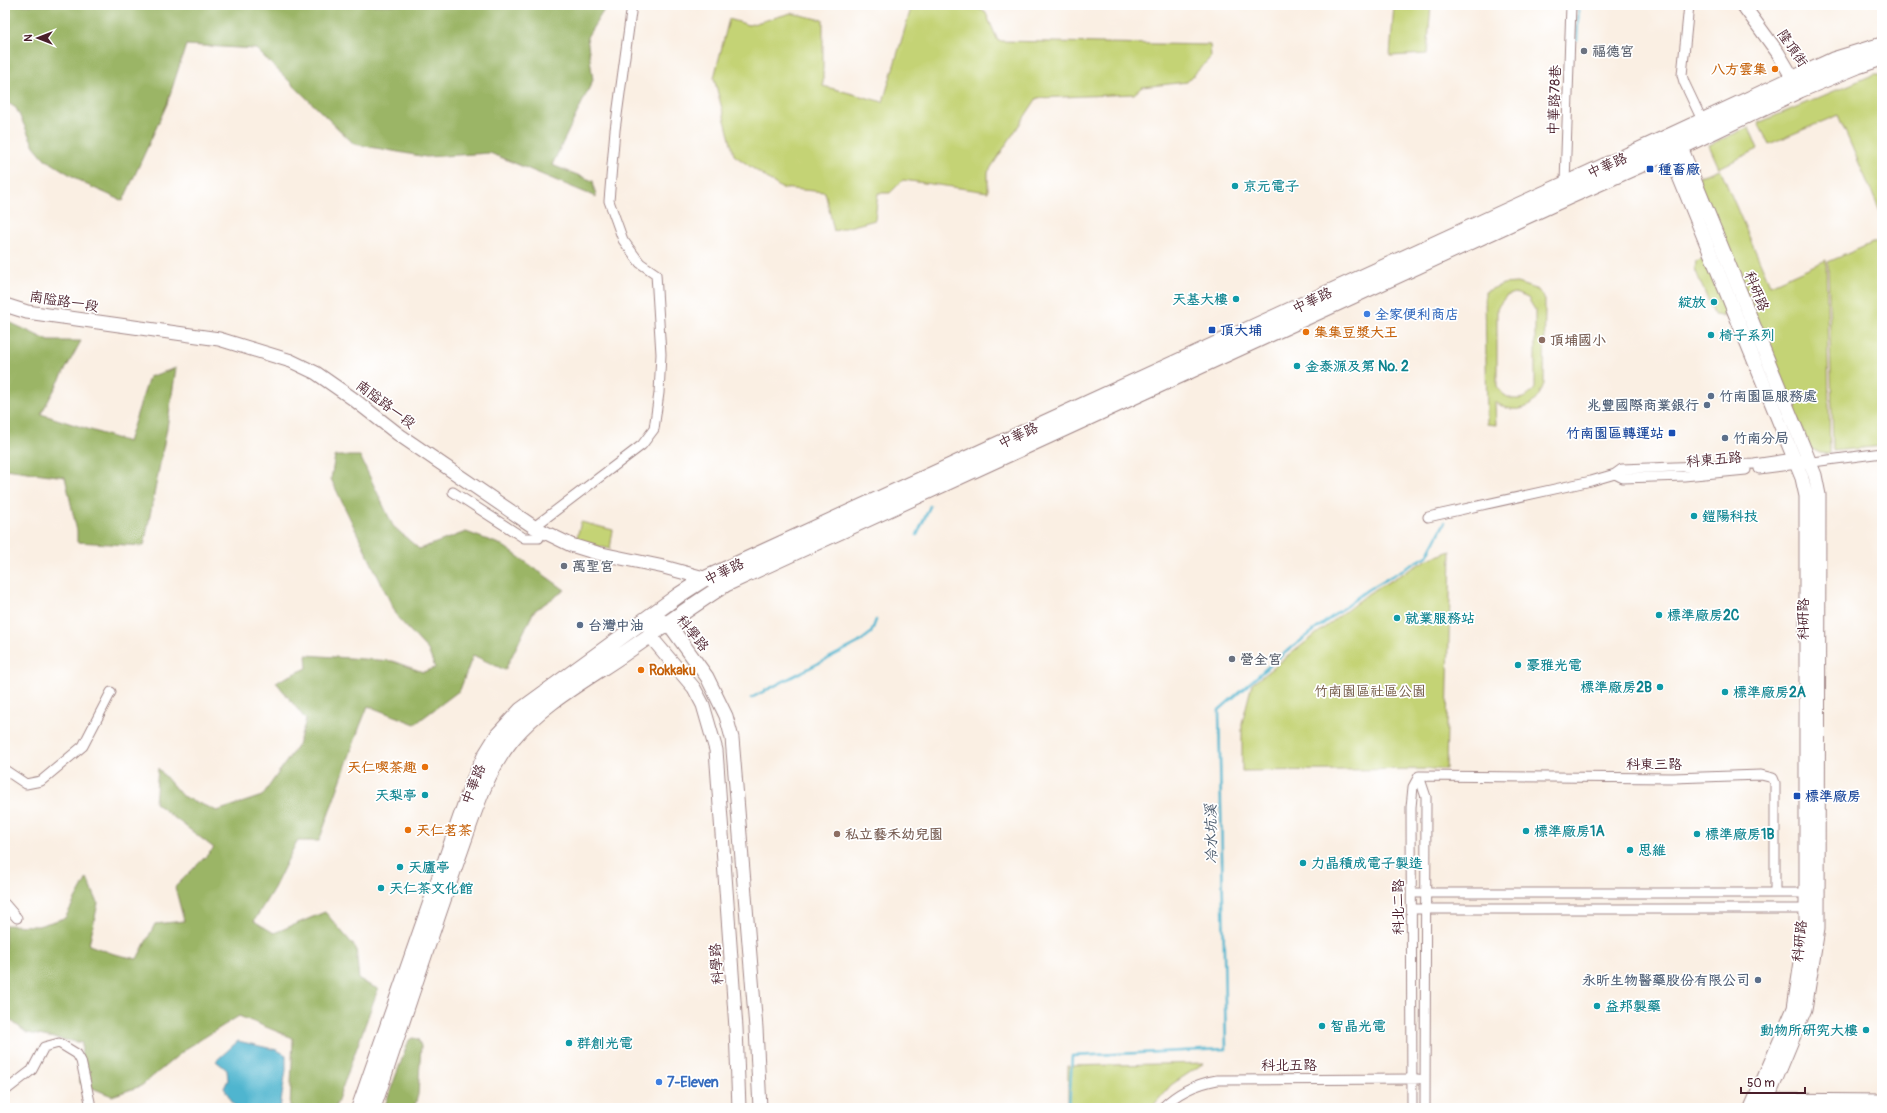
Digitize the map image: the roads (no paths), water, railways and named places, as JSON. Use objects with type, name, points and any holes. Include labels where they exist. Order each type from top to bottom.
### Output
[{"type":"main road","name":"中華路","points":[[1568,189],[1675,149],[1797,84],[1845,56],[1882,46]]},
{"type":"main road","name":"中華路","points":[[359,1108],[377,1056],[408,982],[485,785],[498,759],[521,729],[549,704],[726,584],[856,517],[1568,189],[1702,120],[1773,89],[1797,84],[1882,58]]},
{"type":"main road","name":"中華路","points":[[373,1108],[385,1073],[408,982],[473,782],[485,756],[498,735],[521,710],[704,579],[856,517]]},
{"type":"street","points":[[453,492],[524,538],[539,538],[538,529],[642,445],[654,429],[661,354],[656,274],[640,263],[623,240],[609,200],[615,130],[632,5]]},
{"type":"street","name":"中華路78巷","points":[[1568,189],[1571,5]]},
{"type":"street","points":[[1689,5],[1682,75],[1702,120]]},
{"type":"street","name":"隆頂街","points":[[1743,5],[1797,84]]},
{"type":"street","name":"科研路","points":[[1675,149],[1800,462],[1806,496],[1812,909],[1818,929],[1806,1009],[1759,1104]]},
{"type":"street","name":"南隘路一段","points":[[5,305],[27,312],[219,339],[291,361],[316,373],[352,398],[398,434],[538,529],[571,545],[597,553],[664,567],[726,584]]},
{"type":"street","name":"科東五路","points":[[1428,517],[1591,481],[1615,474],[1622,469],[1800,462],[1882,453]]},
{"type":"street","points":[[650,618],[650,636]]},
{"type":"street","name":"科學路","points":[[650,618],[668,623],[707,677],[718,695],[732,738],[756,1028],[760,1108]]},
{"type":"street","name":"科學路","points":[[650,636],[694,688],[704,705],[716,750],[736,1020],[739,1108]]},
{"type":"street","points":[[5,770],[26,784],[41,781],[83,746],[111,692]]},
{"type":"street","name":"科東三路","points":[[1419,776],[1673,778],[1761,775],[1773,778],[1775,783],[1775,893]]},
{"type":"street","name":"科北二路","points":[[1412,1108],[1412,797],[1413,787],[1419,776]]},
{"type":"street","name":"科北二路","points":[[1419,776],[1426,797],[1425,1108]]},
{"type":"street","points":[[1412,893],[1812,893]]},
{"type":"street","points":[[5,904],[17,918]]},
{"type":"street","points":[[1412,909],[1812,909]]},
{"type":"street","points":[[5,1091],[32,1070],[44,1047],[59,1043],[77,1054],[81,1061],[90,1102]]},
{"type":"street","name":"科北五路","points":[[1162,1108],[1184,1091],[1201,1083],[1217,1080],[1425,1079]]},
{"type":"street","points":[[1759,1104],[1881,1104]]},
{"type":"water","points":[[238,1041],[277,1050],[286,1055],[286,1070],[280,1108],[236,1108],[224,1088],[228,1080],[227,1070],[216,1061]]},
{"type":"waterway","points":[[1577,40],[1579,5]]},
{"type":"waterway","points":[[917,535],[930,506]]},
{"type":"waterway","name":"冷水坑溪","points":[[1069,1108],[1072,1056],[1226,1049],[1219,710],[1277,659],[1367,590],[1427,556],[1445,522]]},
{"type":"waterway","points":[[751,698],[858,643],[871,633],[876,620]]},
{"type":"place","name":"福德宮","points":[[1584,51]]},
{"type":"place","name":"八方雲集","points":[[1775,69]]},
{"type":"place","name":"種畜廠","points":[[1650,169]]},
{"type":"place","name":"京元電子","points":[[1235,186]]},
{"type":"place","name":"天基大樓","points":[[1236,299]]},
{"type":"place","name":"綻放","points":[[1714,302]]},
{"type":"place","name":"全家便利商店","points":[[1367,314]]},
{"type":"place","name":"頂大埔","points":[[1212,330]]},
{"type":"place","name":"集集豆漿大王","points":[[1306,332]]},
{"type":"place","name":"椅子系列","points":[[1711,335]]},
{"type":"place","name":"頂埔國小","points":[[1542,340]]},
{"type":"place","name":"金泰源及第 No. 2","points":[[1297,366]]},
{"type":"place","name":"竹南園區服務處","points":[[1711,396]]},
{"type":"place","name":"兆豐國際商業銀行","points":[[1707,405]]},
{"type":"place","name":"竹南園區轉運站","points":[[1672,433]]},
{"type":"place","name":"竹南分局","points":[[1725,438]]},
{"type":"place","name":"鎧陽科技","points":[[1694,516]]},
{"type":"place","name":"萬聖宮","points":[[564,566]]},
{"type":"place","name":"標準廠房2C","points":[[1659,615]]},
{"type":"place","name":"就業服務站","points":[[1397,618]]},
{"type":"place","name":"台灣中油","points":[[580,625]]},
{"type":"place","name":"營全宮","points":[[1232,659]]},
{"type":"place","name":"豪雅光電","points":[[1518,665]]},
{"type":"place","name":"Rokkaku","points":[[641,670]]},
{"type":"place","name":"標準廠房2B","points":[[1660,687]]},
{"type":"place","name":"標準廠房2A","points":[[1725,692]]},
{"type":"place","name":"天仁喫茶趣","points":[[425,767]]},
{"type":"place","name":"天梨亭","points":[[425,795]]},
{"type":"place","name":"標準廠房","points":[[1797,796]]},
{"type":"place","name":"天仁茗茶","points":[[408,830]]},
{"type":"place","name":"標準廠房1A","points":[[1526,831]]},
{"type":"place","name":"私立藝禾幼兒園","points":[[837,834]]},
{"type":"place","name":"標準廠房1B","points":[[1697,834]]},
{"type":"place","name":"思維","points":[[1630,850]]},
{"type":"place","name":"力晶積成電子製造","points":[[1303,863]]},
{"type":"place","name":"天廬亭","points":[[400,867]]},
{"type":"place","name":"天仁茶文化館","points":[[381,888]]},
{"type":"place","name":"永昕生物醫藥股份有限公司","points":[[1758,980]]},
{"type":"place","name":"益邦製藥","points":[[1597,1006]]},
{"type":"place","name":"智晶光電","points":[[1322,1026]]},
{"type":"place","name":"動物所研究大樓","points":[[1866,1030]]},
{"type":"place","name":"群創光電","points":[[569,1043]]},
{"type":"place","name":"7-Eleven","points":[[659,1082]]},
{"type":"park label","name":"竹南園區社區公園","points":[[1370,691]]}]
